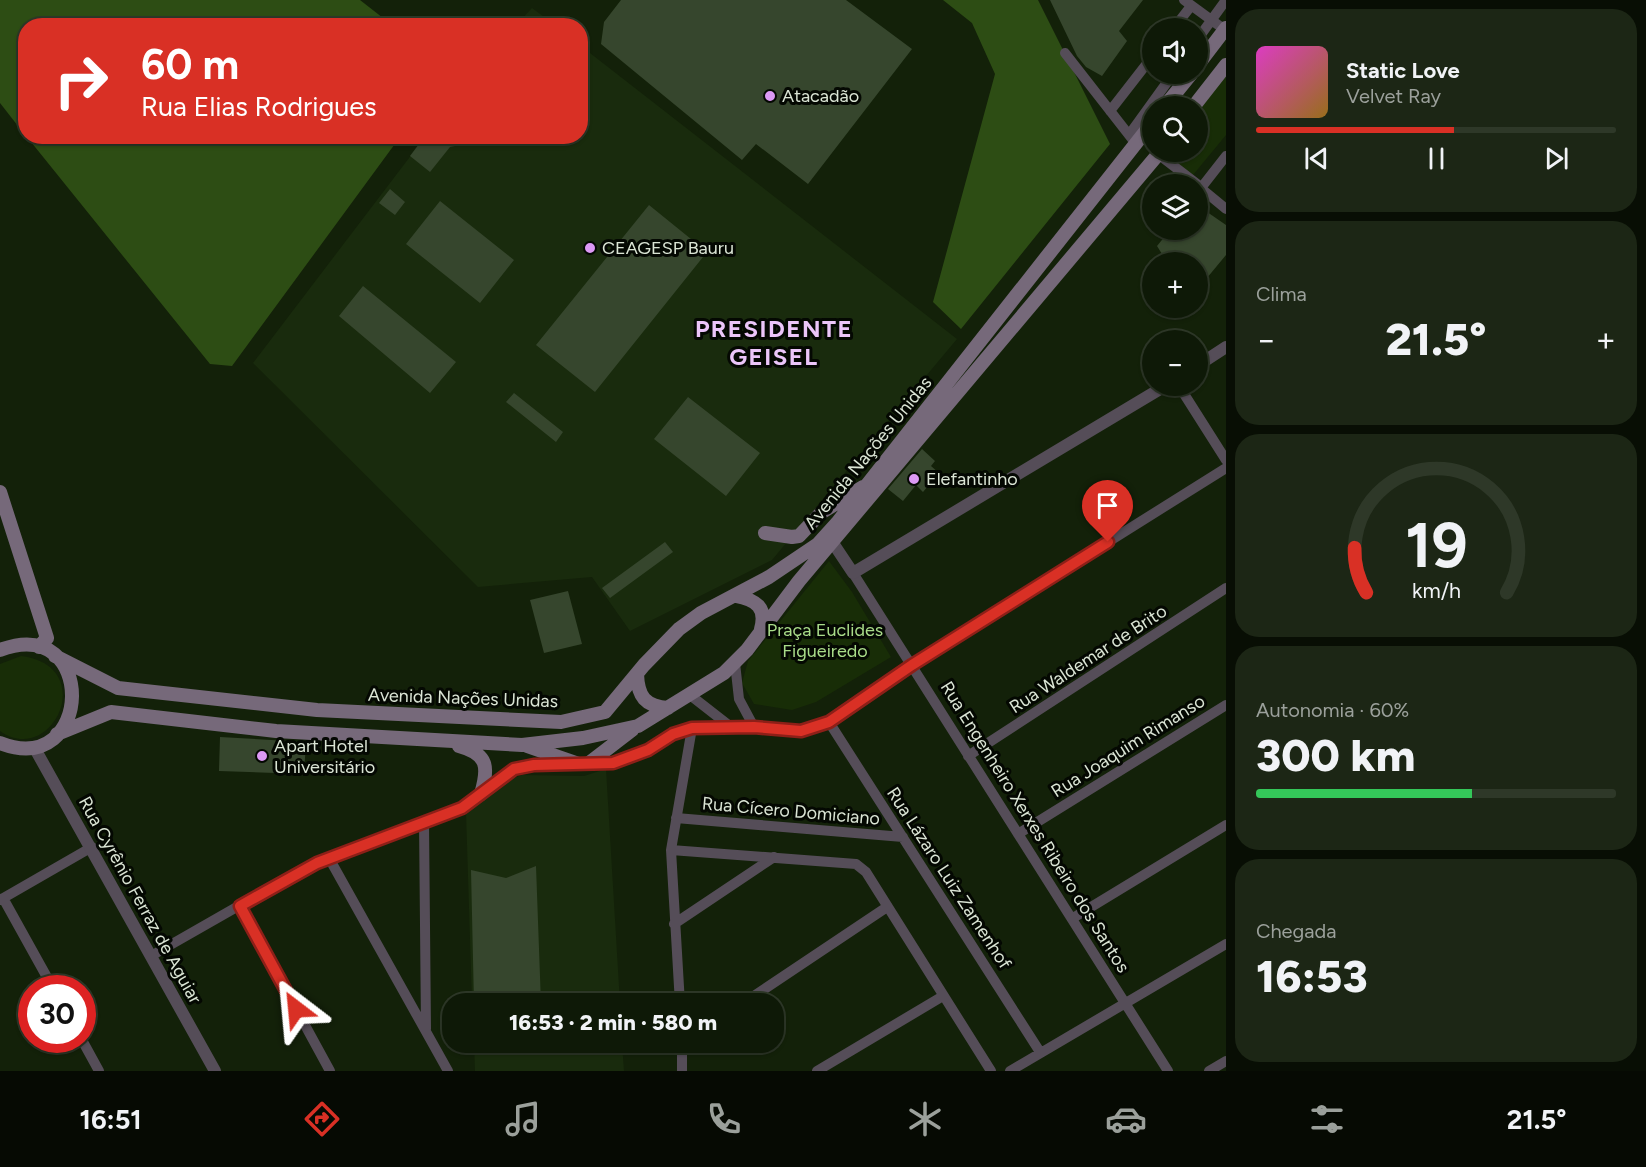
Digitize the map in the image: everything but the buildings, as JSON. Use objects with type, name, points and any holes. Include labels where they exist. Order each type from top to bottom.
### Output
[{"type":"main road","points":[[1208,51],[1225,29]]},
{"type":"main road","points":[[1202,96],[1226,65]]},
{"type":"main road","points":[[1173,96],[1183,84]]},
{"type":"main road","name":"Avenida Nações Unidas","points":[[39,647],[117,688],[317,710],[506,721],[561,722],[605,712],[679,629],[700,613],[770,578],[818,544],[870,483],[1132,140],[1142,132]]},
{"type":"main road","name":"Avenida Nações Unidas","points":[[34,747],[57,734],[111,712],[276,730],[522,745],[584,738],[638,726],[690,695],[735,663],[747,650],[833,543],[1151,162]]},
{"type":"main road","points":[[765,533],[799,536],[822,512],[870,483]]},
{"type":"main road","points":[[0,492],[47,638],[39,647],[25,645],[0,650]]},
{"type":"main road","points":[[736,596],[754,600],[765,616],[762,629],[747,650]]},
{"type":"main road","name":"Avenida Nações Unidas","points":[[55,656],[64,665],[74,688],[71,713],[57,734]]},
{"type":"main road","points":[[638,674],[638,687],[643,700],[653,706],[668,708]]},
{"type":"main road","points":[[522,745],[584,764],[638,726]]},
{"type":"main road","points":[[440,740],[474,750],[484,760],[487,776],[482,794]]},
{"type":"main road","points":[[0,743],[21,748],[34,747]]},
{"type":"street","points":[[1208,25],[1226,0]]},
{"type":"street","points":[[1180,18],[1188,3],[1225,29]]},
{"type":"street","points":[[1065,53],[1132,140],[1167,84]]},
{"type":"street","points":[[1110,111],[1142,70]]},
{"type":"street","points":[[1208,175],[1226,156]]},
{"type":"street","points":[[1170,162],[1184,174]]},
{"type":"street","points":[[1208,194],[1226,209]]},
{"type":"street","points":[[1208,359],[1226,347]]},
{"type":"street","points":[[853,573],[1149,396]]},
{"type":"street","points":[[1185,396],[1226,460]]},
{"type":"street","points":[[151,956],[305,868],[462,808],[514,769],[534,765],[584,764],[621,760],[648,750],[673,734],[692,728],[754,727],[801,731],[829,722],[912,665],[1226,468]]},
{"type":"street","name":"Rua Engenheiro Xerxes Ribeiro dos Santos","points":[[833,543],[1168,1071]]},
{"type":"street","name":"Rua Waldemar de Brito","points":[[968,756],[1226,588]]},
{"type":"street","points":[[735,663],[739,699],[754,727]]},
{"type":"street","points":[[690,695],[717,713],[731,727]]},
{"type":"street","name":"Rua Joaquim Rimanso","points":[[1017,834],[1226,705]]},
{"type":"street","name":"Rua Lázaro Luiz Zamenhof","points":[[829,722],[1040,1052]]},
{"type":"street","points":[[679,993],[671,850],[692,728]]},
{"type":"street","name":"Rua Cyrênio Ferraz de Aguiar","points":[[34,747],[92,847],[215,1071]]},
{"type":"street","name":"Rua Cícero Domiciano","points":[[676,818],[903,837]]},
{"type":"street","points":[[424,822],[426,1032]]},
{"type":"street","points":[[1072,918],[1226,825]]},
{"type":"street","points":[[46,975],[2,899],[92,847]]},
{"type":"street","points":[[671,850],[856,864],[866,872],[991,1071]]},
{"type":"street","points":[[674,924],[774,857]]},
{"type":"street","points":[[329,858],[448,1071]]},
{"type":"street","points":[[240,906],[330,1071]]},
{"type":"street","points":[[758,993],[887,907]]},
{"type":"street","points":[[1010,1071],[1226,944]]},
{"type":"street","points":[[817,1071],[944,996]]},
{"type":"street","points":[[89,1053],[99,1071]]},
{"type":"street","points":[[1209,1071],[1226,1061]]},
{"type":"street","points":[[682,1066],[689,1071]]},
{"type":"shaded area","points":[[532,8],[546,18],[523,18]]},
{"type":"shaded area","name":"CEAGESP Bauru","points":[[588,51],[957,339],[772,560],[630,631],[592,577],[478,587],[253,363],[420,144],[588,144]]},
{"type":"shaded area","points":[[606,769],[619,993],[472,993],[466,813],[505,781],[522,775],[584,776]]},
{"type":"shaded area","points":[[474,1053],[623,1053],[624,1071],[475,1071]]},
{"type":"green space","points":[[0,0],[360,0],[383,18],[18,18],[18,126],[0,103]]},
{"type":"green space","points":[[943,0],[1038,0],[1110,144],[961,329],[933,302],[995,74],[972,23]]},
{"type":"green space","points":[[1226,72],[1226,135],[1208,157],[1208,96]]},
{"type":"green space","points":[[33,144],[395,144],[232,366],[210,364]]},
{"type":"green space","points":[[1174,162],[1204,162],[1192,174]]},
{"type":"green space","name":"Praça Euclides Figueiredo","points":[[829,561],[852,592],[891,657],[816,702],[792,710],[754,704],[742,683],[748,661]]},
{"type":"green space","points":[[21,656],[45,664],[58,677],[63,694],[60,711],[50,726],[36,736],[19,739],[0,731],[0,664]]},
{"type":"place","name":"Atacadão","points":[[770,96]]},
{"type":"place","name":"CEAGESP Bauru","points":[[590,248]]},
{"type":"place","name":"Elefantinho","points":[[914,479]]},
{"type":"place","name":"Apart Hotel Universitário","points":[[262,756]]},
{"type":"district","name":"PRESIDENTE GEISEL","points":[[774,343]]},
{"type":"route","points":[[296,1009],[240,906],[305,868],[462,808],[514,769],[534,765],[613,763],[648,750],[673,734],[692,728],[754,727],[801,731],[829,722],[912,665],[1108,542]]}]
